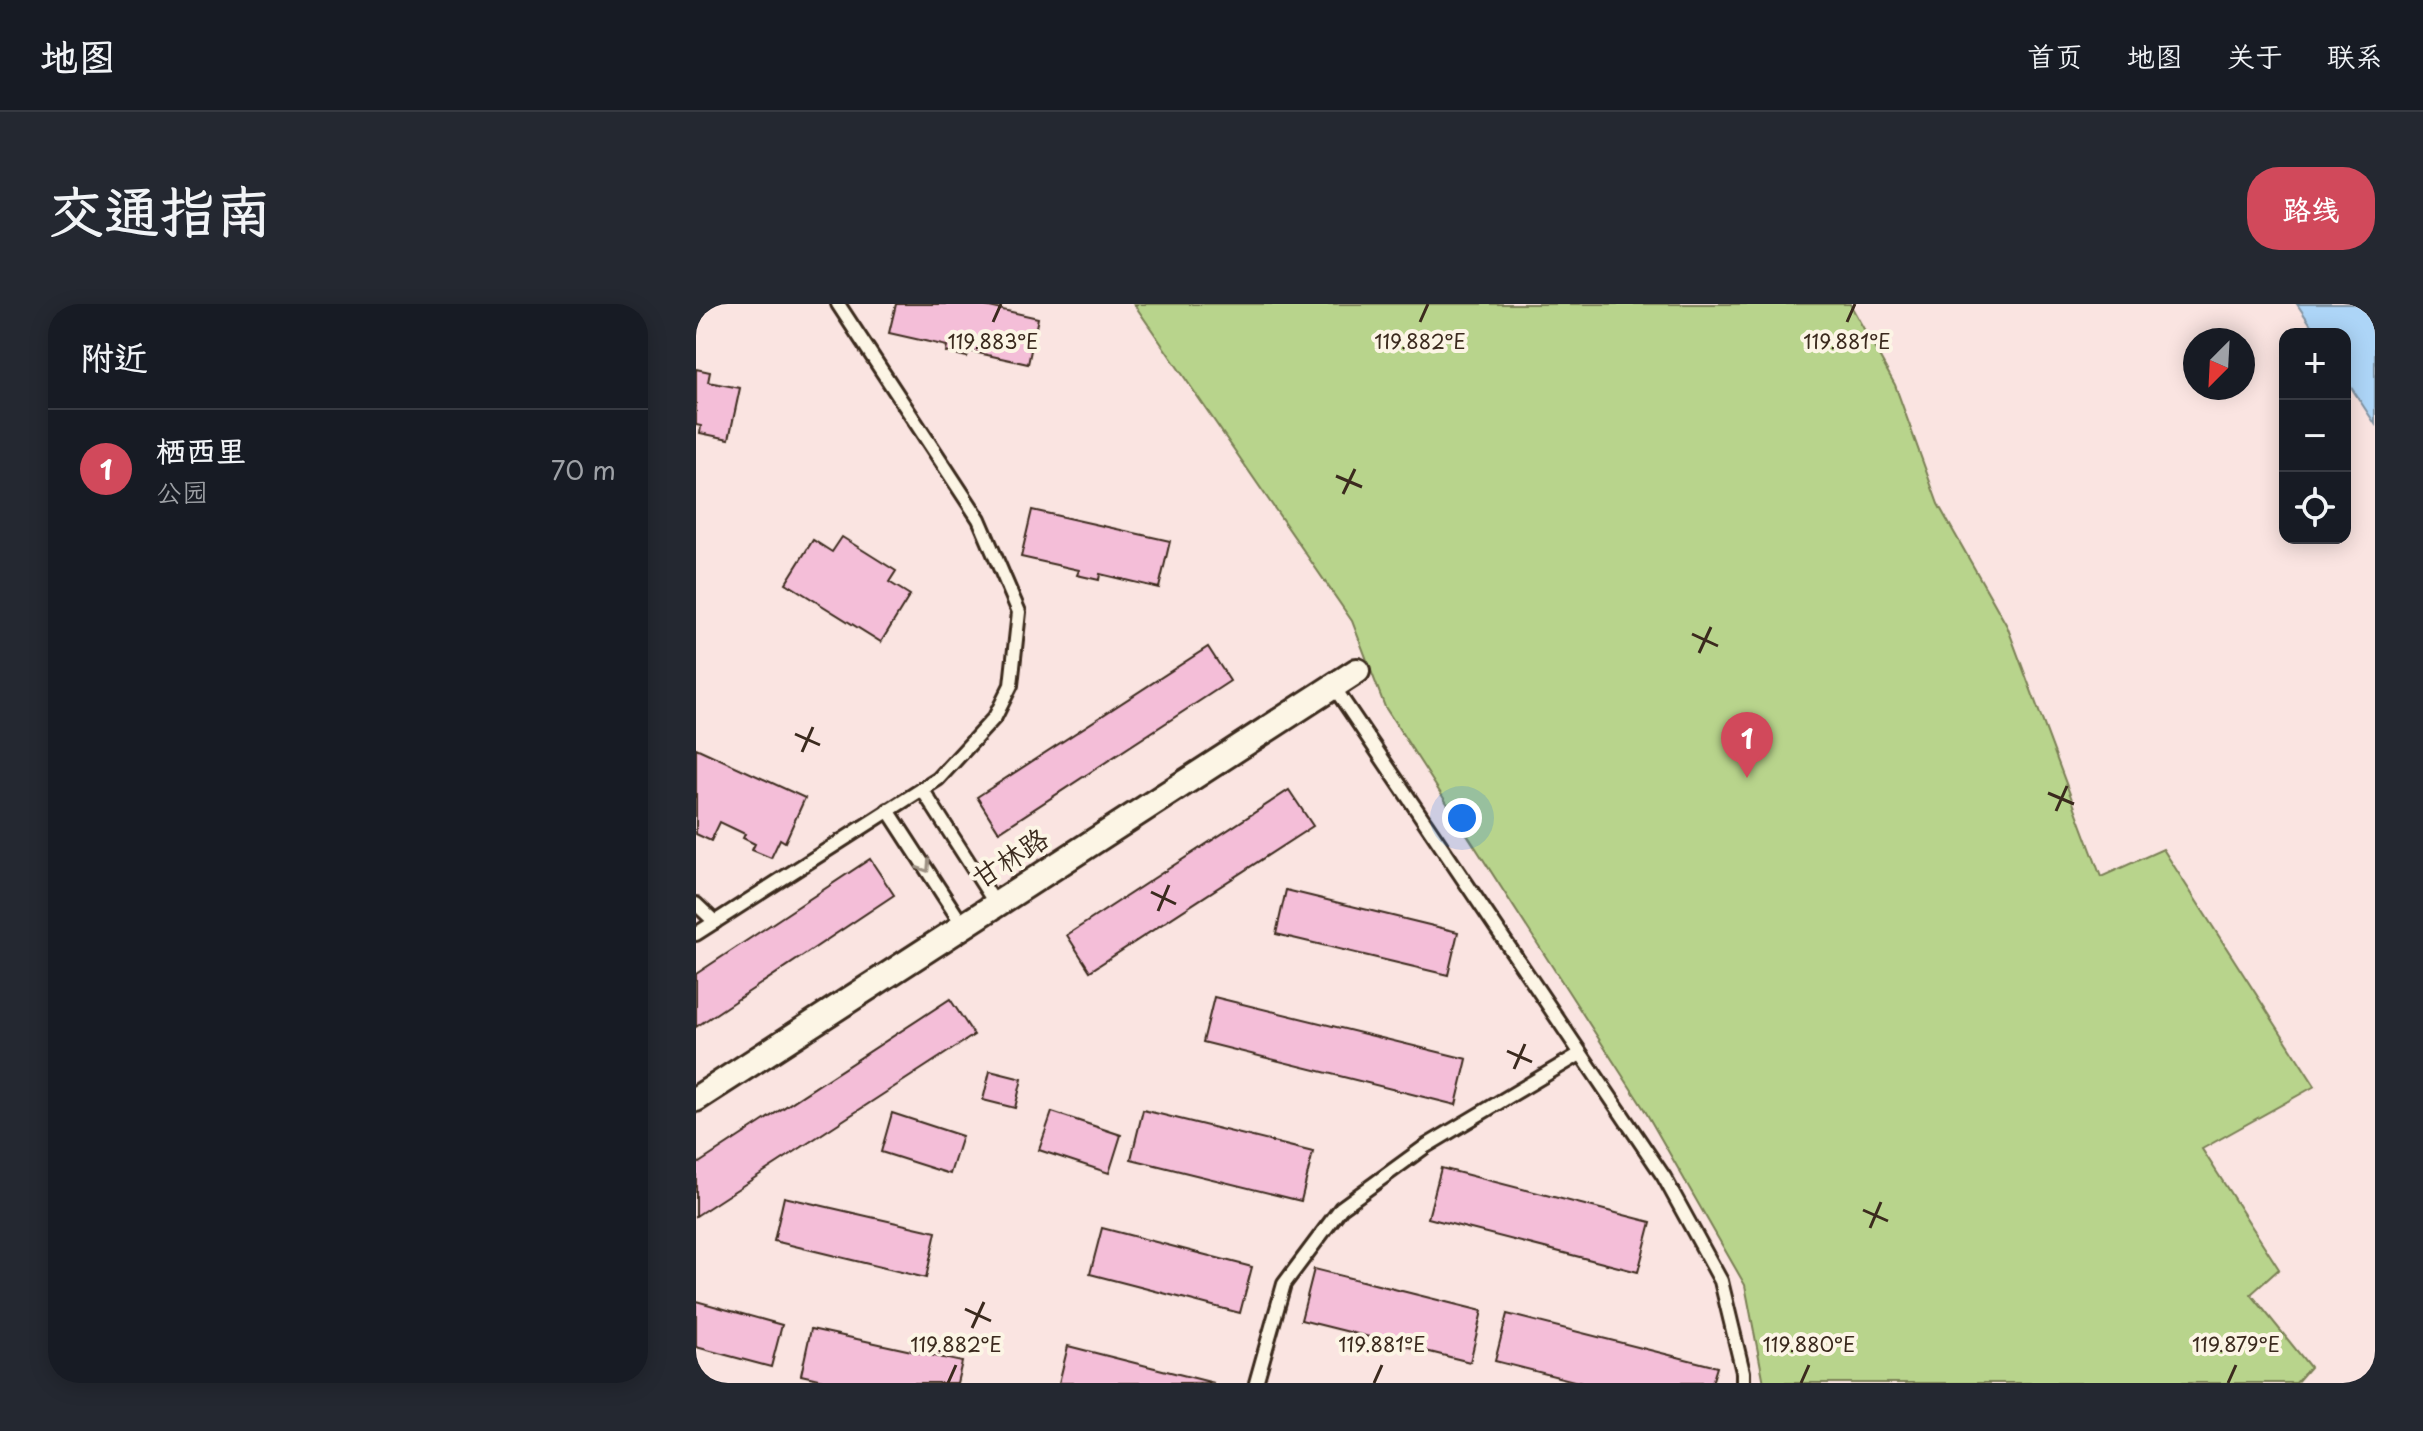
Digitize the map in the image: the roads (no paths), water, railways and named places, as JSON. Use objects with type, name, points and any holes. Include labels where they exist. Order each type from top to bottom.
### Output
[{"type":"street","name":"甘林路","points":[[696,1099],[1357,671]]},
{"type":"lane","points":[[696,934],[938,779],[995,717],[1011,685],[1019,612],[979,519],[838,304]]},
{"type":"lane","points":[[1334,687],[1664,1177],[1721,1281],[1743,1383]]},
{"type":"lane","points":[[922,789],[995,903]]},
{"type":"lane","points":[[888,810],[962,924]]},
{"type":"lane","points":[[696,904],[715,922]]},
{"type":"lane","points":[[1256,1383],[1284,1284],[1341,1208],[1426,1146],[1580,1054]]},
{"type":"water","points":[[2297,304],[2375,304],[2375,424],[2351,387],[2351,328],[2313,328]]},
{"type":"place","name":"栖西里","points":[[1747,778]]}]
